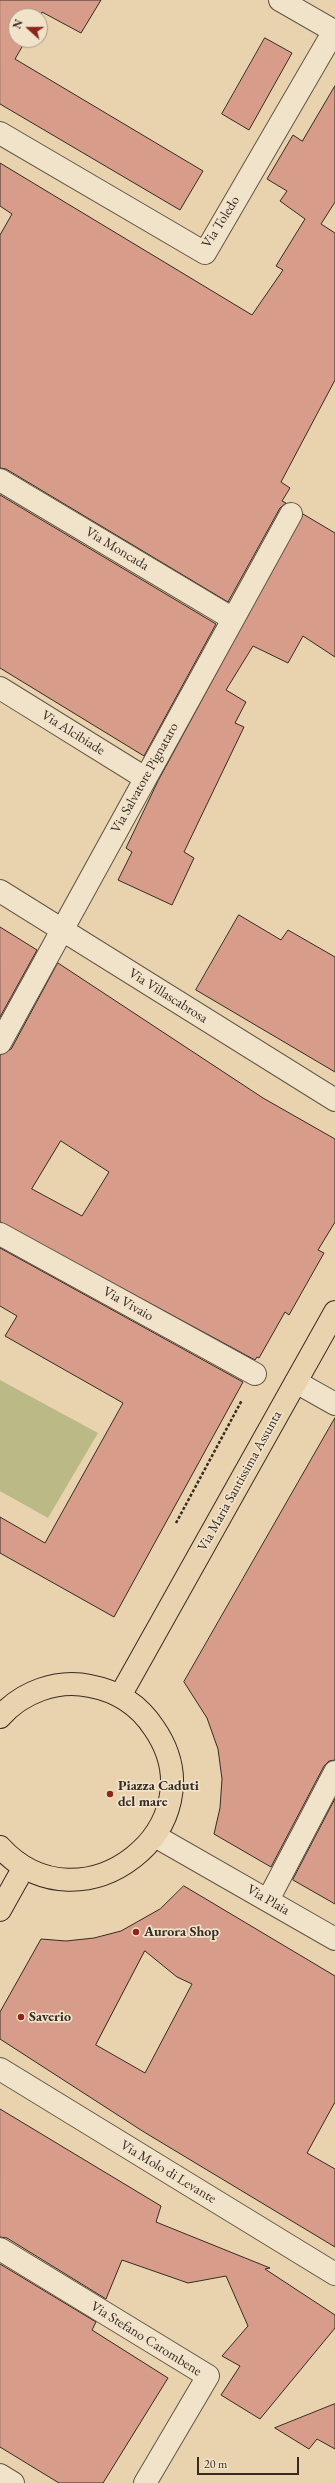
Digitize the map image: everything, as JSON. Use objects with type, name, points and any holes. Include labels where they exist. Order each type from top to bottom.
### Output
[{"type":"main road","name":"Via Maria Santissima Assunta","points":[[120,1696],[335,1312]]},
{"type":"main road","points":[[0,1717],[13,1705],[32,1693],[66,1684],[99,1688],[120,1696],[137,1708],[151,1722],[165,1749],[170,1768],[171,1788],[167,1808],[155,1836],[129,1862],[96,1878],[59,1879],[24,1867],[0,1847]]},
{"type":"main road","points":[[0,1910],[24,1867]]},
{"type":"street","name":"Via Toledo","points":[[0,133],[205,253],[334,31],[280,0]]},
{"type":"street","name":"Via Moncada","points":[[0,480],[233,619]]},
{"type":"street","name":"Via Salvatore Pignataro","points":[[0,1043],[291,514]]},
{"type":"street","name":"Via Alcibiade","points":[[0,688],[145,778]]},
{"type":"street","name":"Via Villascabrosa","points":[[0,891],[335,1100]]},
{"type":"street","name":"Via Vivaio","points":[[0,1234],[256,1374]]},
{"type":"street","points":[[296,1382],[335,1404]]},
{"type":"street","points":[[268,1900],[335,1772]]},
{"type":"street","name":"Via Plaia","points":[[155,1836],[202,1861],[335,1939]]},
{"type":"street","name":"Via Molo di Levante","points":[[0,2069],[335,2274]]},
{"type":"street","name":"Via Stefano Carombene","points":[[0,2249],[208,2376],[145,2483]]},
{"type":"street","points":[[0,2475],[13,2483]]},
{"type":"path","points":[[176,1523],[256,1374]]},
{"type":"shaded area","points":[[0,1380],[98,1433],[48,1518],[0,1491]]},
{"type":"building","points":[[0,0],[101,0],[81,33],[48,15],[48,8],[8,8],[8,48],[21,48],[15,59],[203,171],[180,210],[0,104]]},
{"type":"building","points":[[265,38],[292,53],[249,130],[222,114]]},
{"type":"building","points":[[335,86],[335,202],[321,224],[335,233],[335,380],[281,482],[290,488],[282,501],[286,503],[280,508],[228,602],[6,469],[0,468],[0,235],[12,214],[0,206],[0,163],[252,315],[283,270],[276,266],[305,219],[280,201],[287,191],[267,179],[293,135],[302,141]]},
{"type":"building","points":[[0,495],[216,624],[144,756],[0,668]]},
{"type":"building","points":[[303,514],[335,533],[335,657],[303,636],[288,663],[253,646],[226,690],[246,702],[235,723],[244,727],[184,852],[194,858],[172,905],[118,880],[132,852],[126,848],[158,781]]},
{"type":"building","points":[[239,915],[281,940],[288,930],[335,957],[335,1072],[196,990]]},
{"type":"building","points":[[0,927],[37,950],[0,1017]]},
{"type":"building","points":[[58,963],[263,1098],[335,1139],[335,1222],[318,1250],[324,1253],[289,1315],[285,1312],[259,1358],[257,1357],[255,1360],[0,1222],[0,1055],[11,1049]],"holes":[[[61,1141],[109,1172],[82,1216],[32,1189]]]},
{"type":"building","points":[[0,1248],[243,1382],[114,1617],[0,1553],[0,1517],[45,1543],[123,1403],[5,1336],[17,1316],[0,1306]]},
{"type":"building","points":[[335,1418],[335,1760],[329,1761],[324,1766],[271,1867],[214,1834],[220,1808],[222,1779],[218,1749],[207,1718],[184,1682]]},
{"type":"building","points":[[335,1799],[335,1904],[293,1880]]},
{"type":"building","points":[[184,1886],[335,1976],[335,2102],[307,2153],[335,2169],[335,2247],[144,2132],[0,2039],[0,2012],[41,1939],[66,1941],[94,1938],[121,1931],[160,1909]],"holes":[[[145,1951],[177,1977],[192,1984],[145,2073],[96,2045]]]},
{"type":"building","points":[[0,2109],[161,2206],[156,2222],[270,2268],[265,2269],[335,2315],[335,2328],[260,2419],[221,2395],[240,2366],[222,2356],[248,2326],[226,2276],[188,2283],[122,2260],[106,2299],[7,2238],[0,2237]]},
{"type":"building","points":[[0,2264],[96,2322],[92,2330],[168,2378],[103,2483],[59,2483],[0,2447]]},
{"type":"building","points":[[335,2404],[335,2449],[317,2439],[309,2449],[275,2428]]},
{"type":"place","name":"Piazza Caduti del mare","points":[[110,1794]]},
{"type":"place","name":"Aurora Shop","points":[[136,1932]]},
{"type":"place","name":"Saverio","points":[[21,2017]]}]
